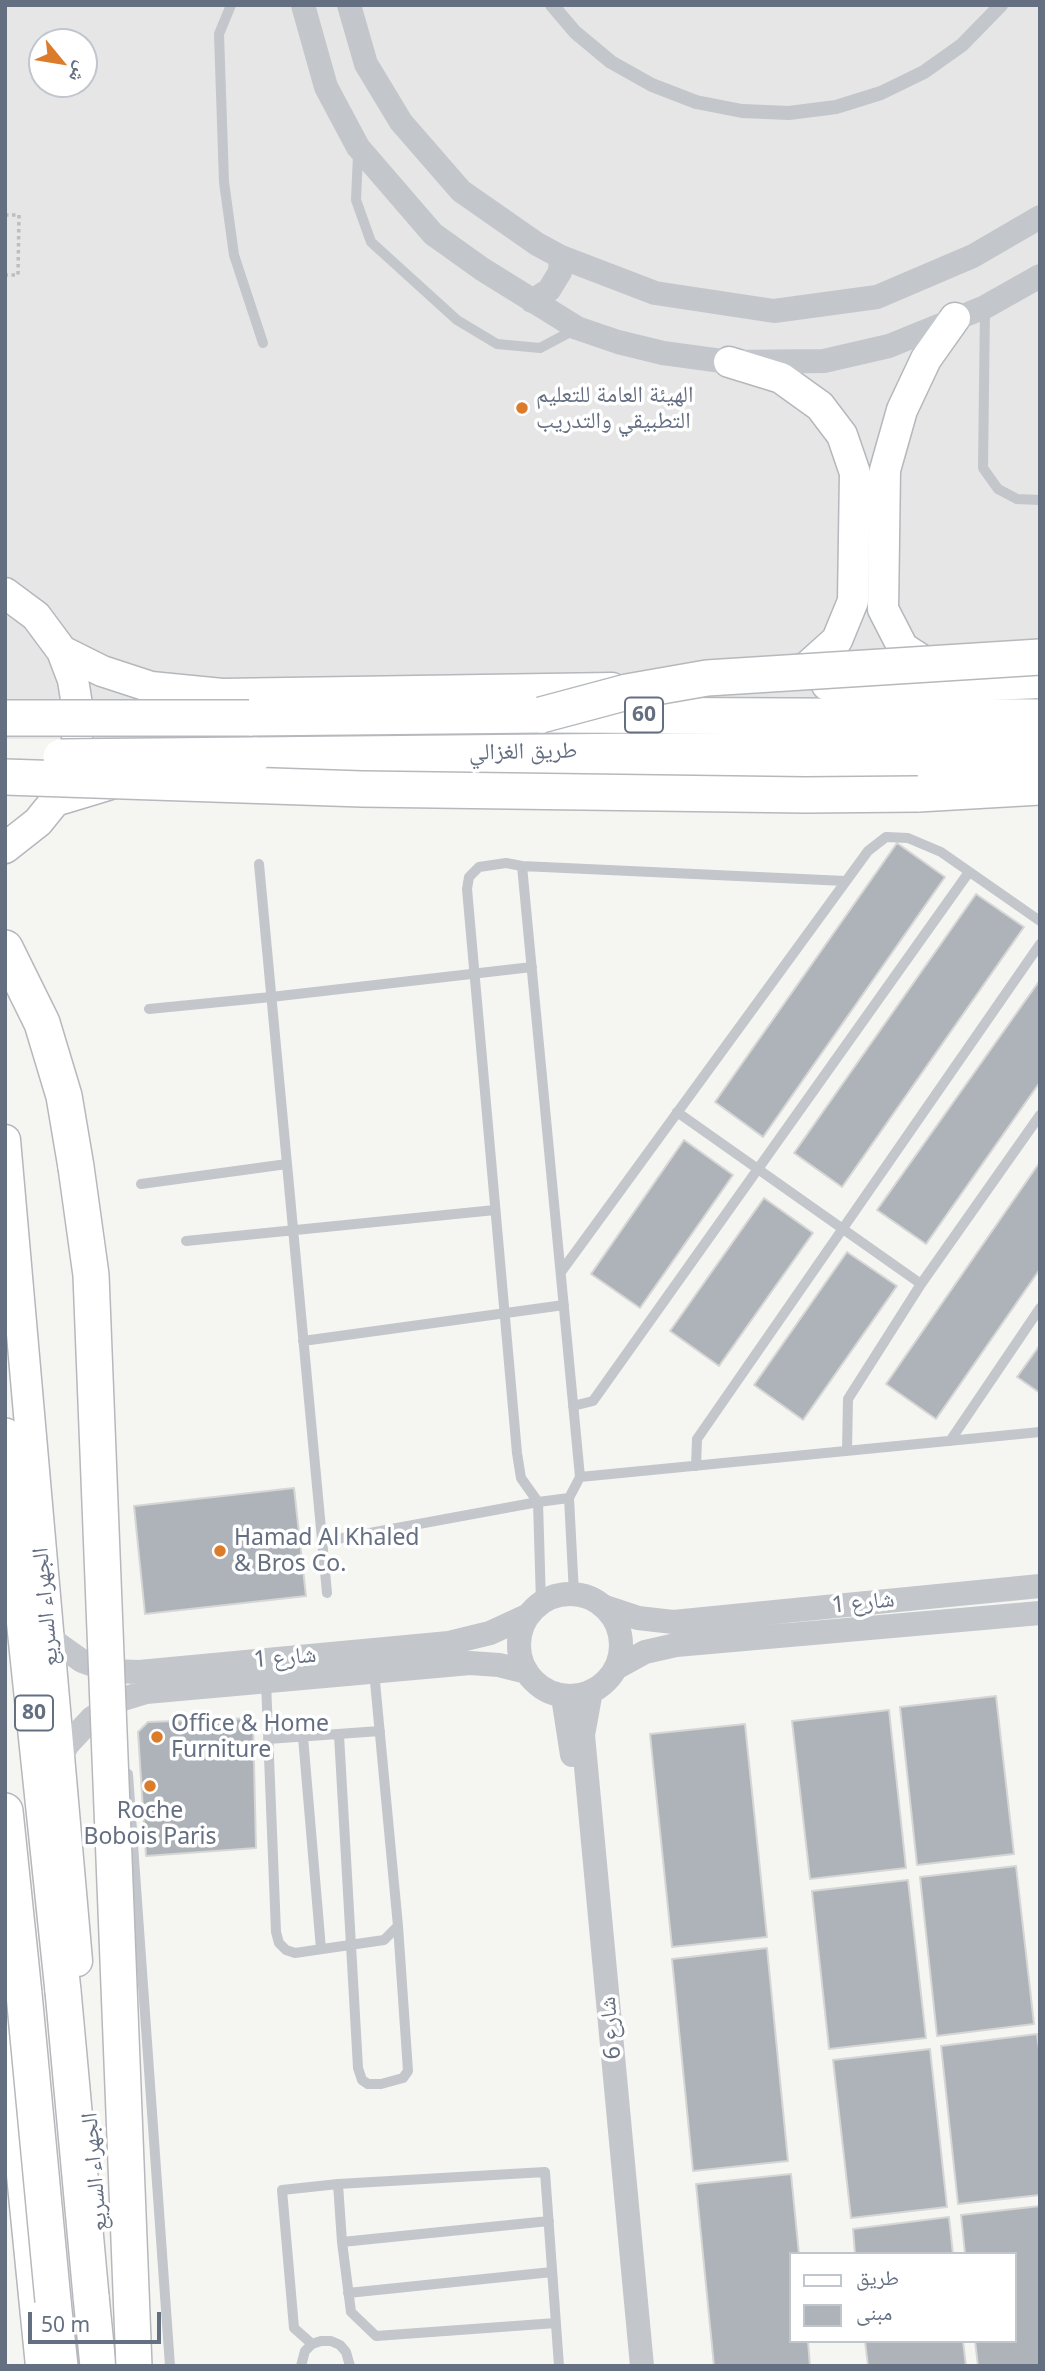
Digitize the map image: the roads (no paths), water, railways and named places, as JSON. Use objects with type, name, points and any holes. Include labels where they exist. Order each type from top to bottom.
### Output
[{"type":"highway","points":[[541,715],[627,692],[707,678],[1040,657]]},
{"type":"highway","name":"طريق الغزالي","points":[[5,718],[541,715],[1040,717]]},
{"type":"highway","name":"طريق الغزالي","points":[[5,757],[1040,747]]},
{"type":"highway","points":[[5,777],[362,789],[805,795],[918,794],[1040,787]]},
{"type":"highway","points":[[5,948],[41,1023],[64,1096],[91,1275],[134,2366]]},
{"type":"highway","name":"الجهراء السريع","points":[[5,1436],[63,1991],[98,2366]]},
{"type":"highway","points":[[5,1811],[60,2366]]},
{"type":"main road","points":[[955,318],[926,359],[902,410],[885,470],[883,609],[903,648],[935,668],[989,685]]},
{"type":"main road","points":[[729,362],[781,378],[820,406],[842,435],[855,473],[853,601],[837,640],[807,667],[754,685]]},
{"type":"main road","points":[[5,573],[13,598],[48,629],[62,651],[77,697],[77,743],[69,773],[55,801],[38,822],[5,848]]},
{"type":"main road","points":[[62,651],[102,671],[151,687],[222,694],[1040,683]]},
{"type":"main road","name":"طريق الغزالي","points":[[55,801],[117,782],[164,773],[1040,769]]},
{"type":"main road","name":"الجهراء السريع","points":[[5,1140],[112,2366]]},
{"type":"main road","points":[[5,2004],[41,2366]]},
{"type":"street","points":[[303,5],[326,86],[358,147],[433,234],[577,328],[663,353],[729,362],[824,361],[889,346],[985,307],[1040,276]]},
{"type":"street","points":[[349,5],[366,64],[401,122],[461,191],[537,244],[561,257],[655,293],[774,311],[877,297],[973,257],[1040,217]]},
{"type":"street","points":[[552,5],[575,32],[611,62],[652,85],[696,102],[742,111],[789,113],[836,107],[881,93],[924,72],[962,45],[1001,5]]},
{"type":"street","points":[[533,301],[549,290],[560,272],[561,257]]},
{"type":"street","name":"شارع 1","points":[[605,1607],[638,1618],[673,1622],[1040,1586]]},
{"type":"street","points":[[574,1594],[591,1598],[605,1607],[615,1620],[621,1636],[621,1652],[616,1668],[606,1682],[592,1691],[563,1697],[540,1686],[527,1672],[520,1653],[520,1633],[535,1609],[557,1595],[574,1594]]},
{"type":"street","name":"شارع 1","points":[[59,1759],[90,1733],[107,1707],[123,1699],[146,1692],[265,1671],[373,1660],[470,1639],[510,1625],[535,1609]]},
{"type":"street","name":"شارع 1","points":[[616,1668],[645,1652],[676,1645],[1040,1613]]},
{"type":"street","name":"شارع 1","points":[[48,1633],[58,1644],[82,1661],[110,1671],[265,1671]]},
{"type":"street","name":"شارع 1","points":[[373,1660],[477,1663],[527,1672]]},
{"type":"street","name":"شارع 6","points":[[592,1691],[583,1735],[642,2366]]},
{"type":"street","name":"شارع 6","points":[[563,1697],[570,1735],[627,2366]]},
{"type":"lane","points":[[231,5],[219,34],[224,182],[234,255],[263,343]]},
{"type":"lane","points":[[358,147],[356,200],[371,242],[457,320],[498,344],[540,348],[577,328]]},
{"type":"lane","points":[[985,307],[983,468],[998,489],[1017,499],[1040,500]]},
{"type":"lane","points":[[561,1272],[868,850],[887,837],[908,838],[941,852],[1040,921]]},
{"type":"lane","points":[[535,1609],[538,1502],[521,1478],[474,973],[467,889],[469,877],[479,867],[506,863],[522,866],[845,881]]},
{"type":"lane","points":[[259,864],[327,1592]]},
{"type":"lane","points":[[522,866],[580,1477],[569,1498],[574,1594]]},
{"type":"lane","points":[[573,1406],[593,1401],[969,872]]},
{"type":"lane","points":[[696,1466],[697,1439],[1040,944]]},
{"type":"lane","points":[[149,1009],[271,998],[532,967]]},
{"type":"lane","points":[[677,1112],[921,1284]]},
{"type":"lane","points":[[846,1451],[848,1399],[921,1284],[1040,1115]]},
{"type":"lane","points":[[141,1184],[287,1164]]},
{"type":"lane","points":[[186,1241],[495,1210]]},
{"type":"lane","points":[[303,1341],[564,1305]]},
{"type":"lane","points":[[950,1441],[1040,1308]]},
{"type":"lane","points":[[580,1477],[1040,1432]]},
{"type":"lane","points":[[321,1542],[569,1498]]},
{"type":"lane","points":[[339,1735],[358,2068],[362,2080],[368,2084],[381,2084],[403,2078],[408,2071],[408,2065],[373,1660]]},
{"type":"lane","points":[[265,1671],[276,1932],[279,1943],[286,1950],[295,1952],[321,1949],[384,1940],[398,1926]]},
{"type":"lane","points":[[268,1739],[380,1731]]},
{"type":"lane","points":[[90,1733],[111,1742],[120,1751]]},
{"type":"lane","points":[[303,1737],[321,1949]]},
{"type":"lane","points":[[125,1763],[132,1840],[139,2048],[170,2366]]},
{"type":"lane","points":[[102,1860],[113,1845],[132,1840]]},
{"type":"lane","points":[[110,2036],[114,2041],[139,2048]]},
{"type":"lane","points":[[312,2344],[294,2328],[282,2190],[338,2184],[545,2172],[559,2366]]},
{"type":"lane","points":[[338,2184],[351,2312],[376,2336],[556,2323]]},
{"type":"lane","points":[[342,2242],[548,2221]]},
{"type":"lane","points":[[348,2293],[552,2272]]},
{"type":"lane","points":[[301,2366],[305,2351],[312,2344],[321,2341],[340,2345],[346,2352],[349,2366]]},
{"type":"place","name":"الهيئة العامة للتعليم التطبيقي والتدريب","points":[[522,408]]},
{"type":"place","name":"Hamad Al Khaled & Bros Co.","points":[[220,1551]]},
{"type":"place","name":"Office & Home Furniture","points":[[157,1737]]},
{"type":"place","name":"Roche Bobois Paris","points":[[150,1786]]}]
